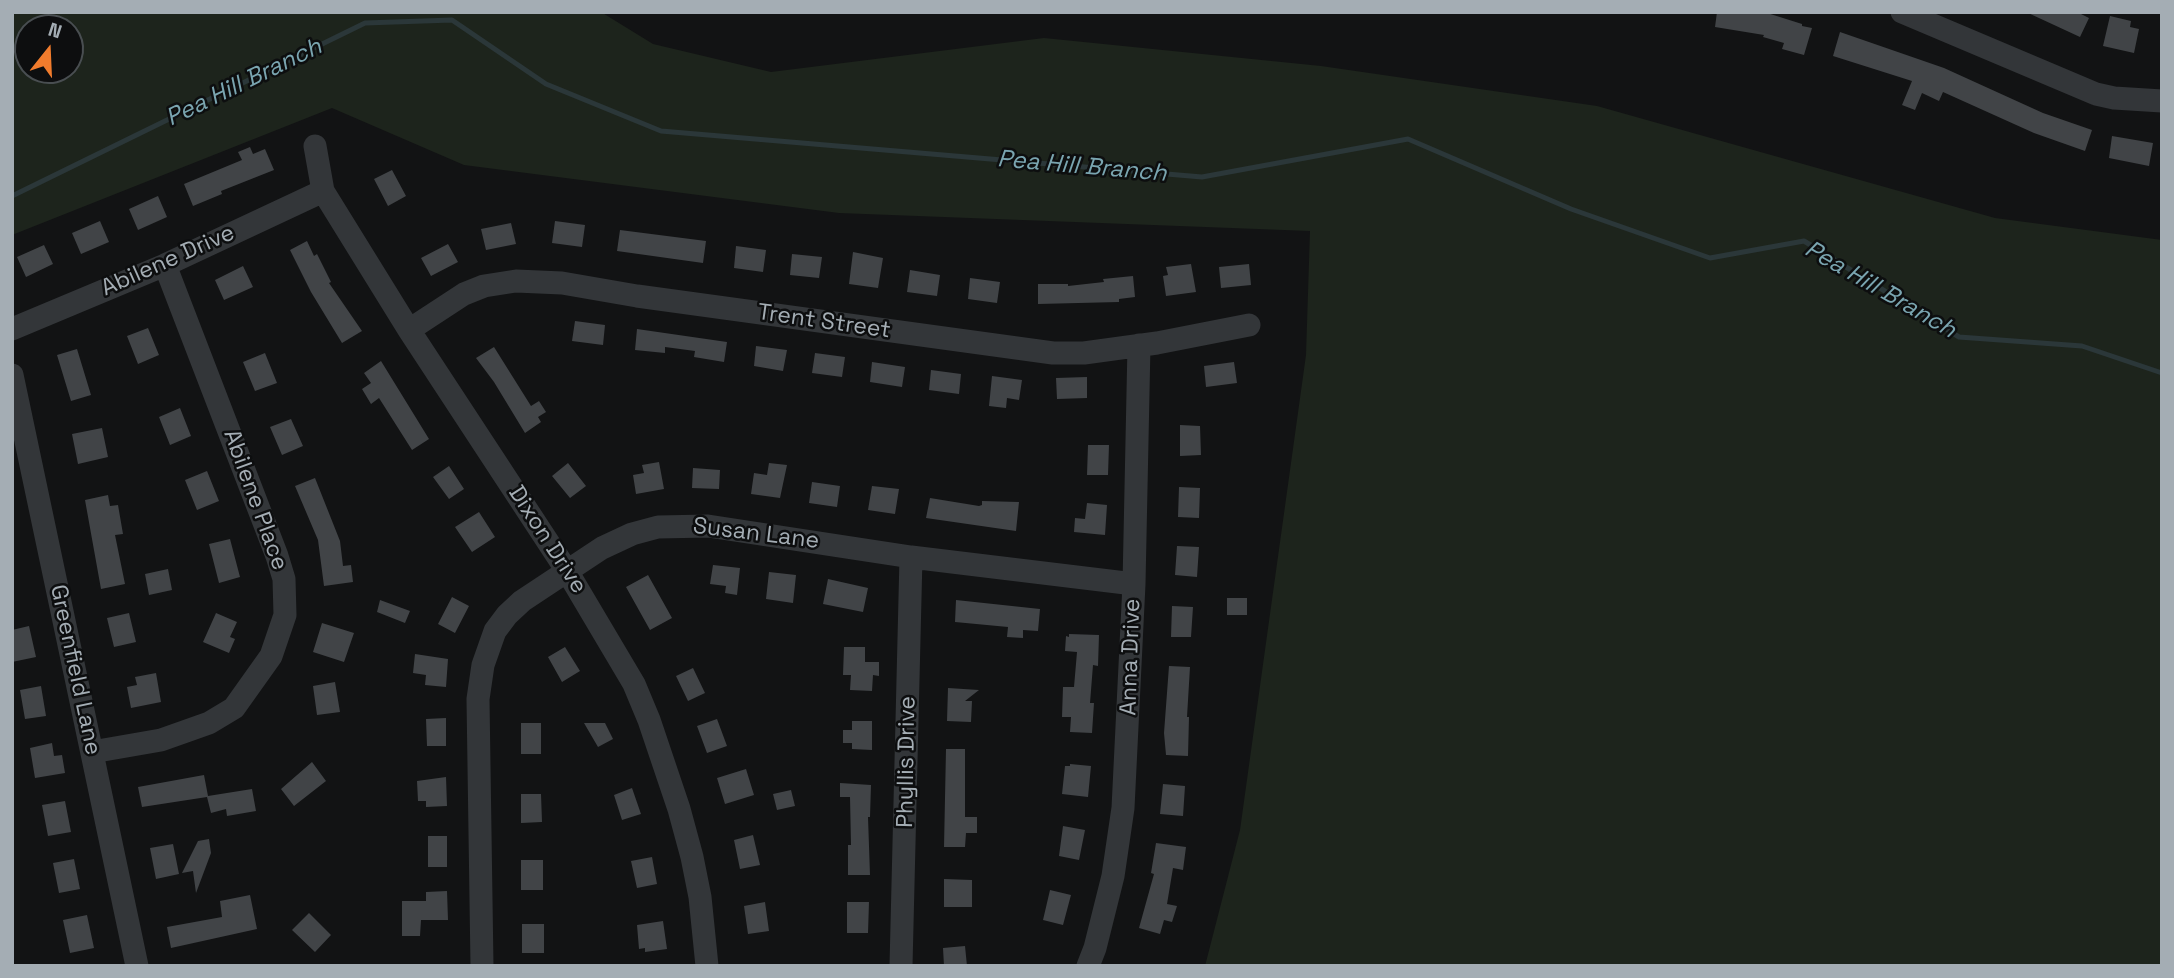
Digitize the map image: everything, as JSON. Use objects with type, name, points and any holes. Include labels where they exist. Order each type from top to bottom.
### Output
[{"type":"street","points":[[1902,12],[2096,94],[2162,101]]},
{"type":"street","name":"Dixon Drive","points":[[315,146],[323,191],[567,570],[634,684],[680,808],[700,897],[708,966]]},
{"type":"street","name":"Abilene Drive","points":[[12,329],[165,265],[323,191]]},
{"type":"street","name":"Abilene Place","points":[[92,752],[161,740],[209,723],[234,708],[271,656],[285,615],[284,579],[277,556],[165,265]]},
{"type":"street","name":"Trent Street","points":[[410,330],[464,294],[484,286],[516,281],[562,283],[637,296],[1054,353],[1084,353],[1249,325]]},
{"type":"street","name":"Anna Drive","points":[[1088,966],[1113,876],[1123,807],[1134,584],[1139,345]]},
{"type":"street","name":"Greenfield Lane","points":[[12,375],[137,966]]},
{"type":"street","name":"Susan Lane","points":[[482,966],[478,699],[483,665],[495,631],[507,615],[522,601],[602,548],[632,534],[658,527],[708,526],[911,557],[1134,584]]},
{"type":"street","name":"Phyllis Drive","points":[[901,966],[911,557]]},
{"type":"shaded area","points":[[12,12],[601,12],[653,44],[771,72],[1044,38],[1321,66],[1597,106],[1995,218],[2162,240],[2162,966],[1205,966],[1240,830],[1306,355],[1310,231],[839,213],[464,165],[332,108],[12,235]]},
{"type":"building","points":[[1717,12],[1764,12],[1812,28],[1804,55],[1782,49],[1784,43],[1763,37],[1764,35],[1715,27]]},
{"type":"building","points":[[2026,12],[2077,12],[2089,18],[2080,37]]},
{"type":"building","points":[[2110,16],[2131,21],[2130,27],[2139,29],[2134,53],[2103,46]]},
{"type":"building","points":[[1840,32],[1944,68],[2043,113],[2092,130],[2085,151],[2034,133],[1943,92],[1939,101],[1922,93],[1915,110],[1902,105],[1912,81],[1833,56]]},
{"type":"building","points":[[2112,136],[2153,143],[2149,166],[2109,158]]},
{"type":"building","points":[[250,147],[253,154],[265,149],[274,170],[221,191],[222,194],[193,206],[184,184],[242,160],[238,152]]},
{"type":"building","points":[[392,170],[406,196],[388,206],[374,179]]},
{"type":"building","points":[[158,196],[167,217],[138,230],[129,209]]},
{"type":"building","points":[[100,221],[109,242],[81,254],[72,233]]},
{"type":"building","points":[[555,221],[585,225],[582,247],[552,243]]},
{"type":"building","points":[[511,223],[516,244],[486,250],[481,229]]},
{"type":"building","points":[[620,230],[706,241],[703,263],[617,251]]},
{"type":"building","points":[[307,241],[314,256],[317,254],[331,282],[329,283],[362,331],[342,343],[311,292],[290,250]]},
{"type":"building","points":[[448,244],[458,262],[431,276],[421,258]]},
{"type":"building","points":[[44,245],[53,264],[26,277],[17,257]]},
{"type":"building","points":[[736,246],[766,250],[763,272],[734,268]]},
{"type":"building","points":[[853,252],[883,258],[878,288],[849,284]]},
{"type":"building","points":[[792,254],[822,257],[819,278],[790,275]]},
{"type":"building","points":[[1191,264],[1196,292],[1166,296],[1163,276],[1168,275],[1166,267]]},
{"type":"building","points":[[1249,264],[1251,285],[1221,288],[1219,267]]},
{"type":"building","points":[[243,266],[253,287],[224,300],[215,280]]},
{"type":"building","points":[[910,270],[940,275],[937,296],[907,292]]},
{"type":"building","points":[[1133,276],[1135,297],[1119,299],[1119,302],[1038,304],[1038,284],[1068,286]]},
{"type":"building","points":[[970,278],[1000,282],[997,303],[968,299]]},
{"type":"building","points":[[575,321],[605,325],[603,345],[572,341]]},
{"type":"building","points":[[148,328],[159,355],[138,364],[127,336]]},
{"type":"building","points":[[637,329],[727,342],[724,362],[694,357],[695,351],[665,347],[665,353],[635,350]]},
{"type":"building","points":[[756,346],[787,350],[783,371],[754,366]]},
{"type":"building","points":[[494,347],[531,406],[539,401],[546,412],[538,417],[541,422],[525,433],[476,358]]},
{"type":"building","points":[[77,349],[91,395],[71,401],[57,355]]},
{"type":"building","points":[[265,353],[277,383],[255,391],[243,362]]},
{"type":"building","points":[[815,353],[845,357],[842,377],[812,373]]},
{"type":"building","points":[[381,361],[429,439],[412,450],[379,398],[371,404],[362,389],[371,383],[364,373]]},
{"type":"building","points":[[872,362],[905,367],[902,387],[870,382]]},
{"type":"building","points":[[1234,362],[1237,383],[1206,387],[1204,366]]},
{"type":"building","points":[[931,370],[961,374],[959,394],[929,390]]},
{"type":"building","points":[[992,376],[1022,380],[1019,400],[1007,398],[1006,408],[989,406]]},
{"type":"building","points":[[1087,377],[1087,398],[1057,399],[1056,378]]},
{"type":"building","points":[[180,408],[191,436],[170,445],[159,417]]},
{"type":"building","points":[[291,419],[303,446],[282,455],[270,427]]},
{"type":"building","points":[[1180,425],[1200,426],[1201,455],[1180,456]]},
{"type":"building","points":[[102,428],[108,457],[78,464],[72,434]]},
{"type":"building","points":[[1088,445],[1109,445],[1108,475],[1087,475]]},
{"type":"building","points":[[659,462],[664,489],[636,494],[633,475],[644,473],[642,465]]},
{"type":"building","points":[[568,463],[586,486],[570,498],[552,476]]},
{"type":"building","points":[[769,463],[787,465],[780,498],[751,494],[754,473],[767,475]]},
{"type":"building","points":[[449,466],[464,489],[449,499],[433,477]]},
{"type":"building","points":[[693,468],[720,470],[719,489],[692,488]]},
{"type":"building","points":[[207,471],[219,501],[197,510],[185,480]]},
{"type":"building","points":[[315,478],[340,541],[343,566],[351,565],[353,582],[324,586],[318,540],[295,486]]},
{"type":"building","points":[[812,482],[840,486],[837,507],[809,503]]},
{"type":"building","points":[[872,486],[899,489],[895,514],[868,510]]},
{"type":"building","points":[[1179,487],[1200,488],[1199,518],[1178,517]]},
{"type":"building","points":[[108,495],[110,506],[118,505],[123,534],[115,535],[125,584],[101,589],[85,500]]},
{"type":"building","points":[[930,498],[979,506],[982,501],[1019,502],[1016,531],[926,518]]},
{"type":"building","points":[[1087,503],[1107,505],[1105,535],[1074,532],[1075,518],[1085,519]]},
{"type":"building","points":[[479,512],[495,537],[472,552],[455,527]]},
{"type":"building","points":[[230,539],[240,577],[219,583],[209,544]]},
{"type":"building","points":[[1177,546],[1199,547],[1197,577],[1175,575]]},
{"type":"building","points":[[713,565],[740,568],[737,595],[725,593],[726,586],[710,584]]},
{"type":"building","points":[[168,569],[172,590],[149,595],[145,574]]},
{"type":"building","points":[[769,572],[796,575],[793,603],[766,599]]},
{"type":"building","points":[[648,575],[672,618],[650,630],[626,587]]},
{"type":"building","points":[[828,579],[868,588],[863,612],[823,604]]},
{"type":"building","points":[[452,597],[469,606],[455,633],[438,624]]},
{"type":"building","points":[[1227,598],[1247,598],[1247,615],[1227,615]]},
{"type":"building","points":[[380,600],[410,611],[405,623],[377,612]]},
{"type":"building","points":[[956,600],[1040,609],[1038,631],[1023,630],[1023,638],[1007,637],[1008,627],[955,622]]},
{"type":"building","points":[[1172,606],[1193,607],[1191,637],[1171,637]]},
{"type":"building","points":[[129,613],[136,642],[114,647],[107,618]]},
{"type":"building","points":[[216,613],[237,622],[230,637],[235,639],[229,653],[203,642]]},
{"type":"building","points":[[322,623],[354,633],[344,662],[313,652]]},
{"type":"building","points":[[29,626],[36,657],[12,662],[12,630]]},
{"type":"building","points":[[1069,634],[1099,635],[1098,666],[1093,665],[1090,703],[1094,703],[1092,733],[1070,732],[1071,717],[1062,717],[1063,687],[1074,687],[1077,652],[1065,651],[1066,636],[1069,637]]},
{"type":"building","points":[[565,647],[580,671],[562,682],[548,657]]},
{"type":"building","points":[[844,647],[865,647],[865,662],[879,662],[879,676],[873,675],[872,691],[850,690],[851,675],[843,675]]},
{"type":"building","points":[[415,654],[448,659],[446,687],[425,685],[426,675],[413,673]]},
{"type":"building","points":[[1169,666],[1190,667],[1188,756],[1166,755],[1164,733]]},
{"type":"building","points":[[693,668],[705,693],[688,701],[676,676]]},
{"type":"building","points":[[156,673],[161,702],[131,708],[127,687],[137,685],[135,677]]},
{"type":"building","points":[[335,682],[340,712],[317,715],[313,686]]},
{"type":"building","points":[[41,686],[46,716],[25,719],[20,690]]},
{"type":"building","points":[[948,688],[979,690],[965,701],[972,701],[971,722],[947,721]]},
{"type":"building","points":[[446,718],[446,746],[427,746],[426,719]]},
{"type":"building","points":[[717,719],[727,746],[707,753],[697,726]]},
{"type":"building","points":[[852,721],[872,721],[872,750],[852,749],[852,743],[843,743],[843,730],[852,730]]},
{"type":"building","points":[[521,723],[541,723],[541,754],[521,754]]},
{"type":"building","points":[[584,723],[605,723],[613,739],[598,747]]},
{"type":"building","points":[[52,743],[54,756],[62,755],[65,773],[35,778],[30,748]]},
{"type":"building","points":[[946,749],[965,749],[965,817],[977,817],[977,833],[966,833],[965,847],[944,847]]},
{"type":"building","points":[[312,762],[326,781],[294,806],[281,789]]},
{"type":"building","points":[[1065,766],[1091,766],[1088,797],[1062,794]]},
{"type":"building","points":[[746,769],[754,795],[725,804],[717,778]]},
{"type":"building","points":[[204,775],[208,796],[252,789],[256,811],[227,816],[226,809],[211,813],[207,797],[142,807],[138,787]]},
{"type":"building","points":[[446,777],[447,806],[426,807],[426,801],[418,801],[417,781]]},
{"type":"building","points":[[840,783],[871,785],[868,817],[870,875],[848,875],[848,845],[851,845],[850,797],[840,797]]},
{"type":"building","points":[[1163,784],[1185,786],[1183,816],[1160,814]]},
{"type":"building","points":[[632,788],[641,814],[622,820],[614,795]]},
{"type":"building","points":[[791,790],[795,806],[777,810],[773,794]]},
{"type":"building","points":[[521,794],[541,794],[542,822],[521,823]]},
{"type":"building","points":[[65,801],[71,832],[48,836],[42,805]]},
{"type":"building","points":[[1063,826],[1085,830],[1079,860],[1059,856]]},
{"type":"building","points":[[753,835],[760,865],[740,869],[734,840]]},
{"type":"building","points":[[428,836],[447,836],[447,867],[428,867]]},
{"type":"building","points":[[209,839],[211,853],[196,893],[193,871],[182,873],[198,841]]},
{"type":"building","points":[[1156,843],[1186,847],[1183,870],[1173,868],[1167,904],[1177,906],[1172,922],[1164,920],[1160,934],[1139,928],[1154,874],[1151,873]]},
{"type":"building","points":[[173,844],[179,874],[156,879],[150,848]]},
{"type":"building","points":[[652,857],[657,884],[637,888],[631,861]]},
{"type":"building","points":[[74,859],[80,889],[59,893],[53,863]]},
{"type":"building","points":[[521,860],[543,860],[543,890],[521,890]]},
{"type":"building","points":[[944,879],[972,880],[972,907],[944,907]]},
{"type":"building","points":[[1050,890],[1071,895],[1063,925],[1043,920]]},
{"type":"building","points":[[447,891],[448,920],[421,920],[420,936],[402,936],[402,901],[426,901],[426,892]]},
{"type":"building","points":[[250,895],[257,929],[171,948],[167,927],[222,917],[220,901]]},
{"type":"building","points":[[765,902],[769,931],[748,934],[744,906]]},
{"type":"building","points":[[847,902],[869,902],[868,933],[847,933]]},
{"type":"building","points":[[309,913],[331,935],[315,952],[292,930]]},
{"type":"building","points":[[87,915],[94,948],[70,953],[63,920]]},
{"type":"building","points":[[663,921],[667,949],[645,952],[645,948],[639,949],[637,925]]},
{"type":"building","points":[[522,924],[544,924],[544,953],[522,953]]},
{"type":"building","points":[[965,946],[967,966],[944,966],[943,948]]},
{"type":"waterway","name":"Pea Hill Branch","points":[[12,196],[365,23],[452,20],[546,84],[661,131],[1202,177],[1408,139],[1571,209],[1710,258],[1804,241],[1959,337],[2082,346],[2162,373]]}]
